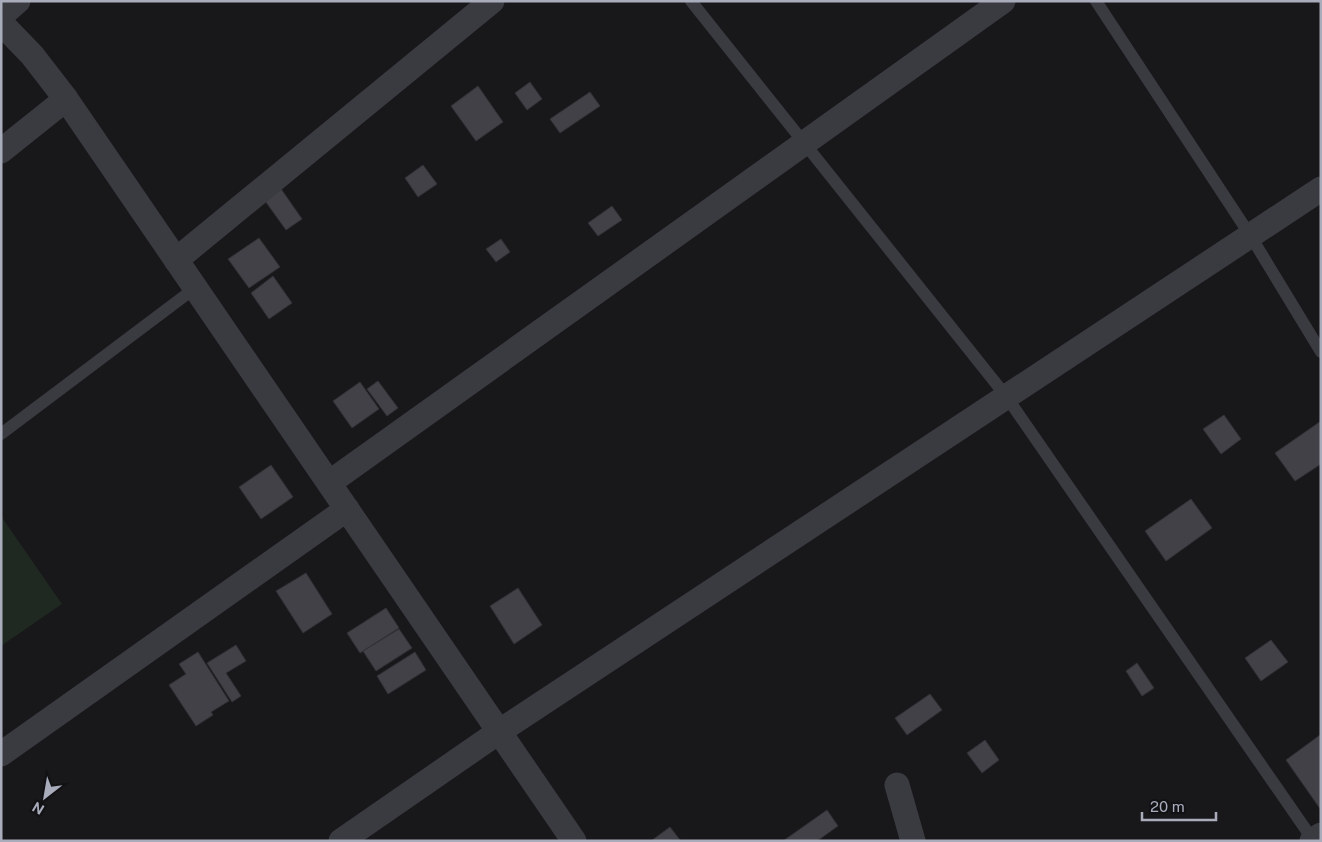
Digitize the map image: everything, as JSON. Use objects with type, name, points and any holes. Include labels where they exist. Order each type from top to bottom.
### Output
[{"type":"street","points":[[1,16],[18,1]]},
{"type":"street","points":[[176,260],[492,1]]},
{"type":"street","points":[[329,483],[1003,1]]},
{"type":"street","points":[[1,23],[32,55],[66,99],[574,841]]},
{"type":"street","points":[[1,151],[66,99]]},
{"type":"street","points":[[342,841],[500,731],[1321,189]]},
{"type":"street","points":[[1,754],[347,509]]},
{"type":"street","points":[[897,785],[913,841]]},
{"type":"lane","points":[[691,1],[1006,396],[1315,839]]},
{"type":"lane","points":[[1096,1],[1250,235],[1321,352]]},
{"type":"lane","points":[[1,434],[195,288]]},
{"type":"shaded area","points":[[1,516],[62,604],[1,646]]},
{"type":"building","points":[[530,82],[542,99],[527,110],[515,93]]},
{"type":"building","points":[[478,86],[503,122],[476,141],[451,106]]},
{"type":"building","points":[[590,92],[600,106],[560,133],[550,119]]},
{"type":"building","points":[[423,165],[437,184],[418,197],[405,178]]},
{"type":"building","points":[[279,186],[302,219],[286,230],[263,198]]},
{"type":"building","points":[[612,206],[622,220],[598,236],[588,223]]},
{"type":"building","points":[[259,238],[280,267],[249,288],[228,259]]},
{"type":"building","points":[[501,239],[510,252],[496,262],[486,249]]},
{"type":"building","points":[[273,276],[292,303],[269,319],[251,293]]},
{"type":"building","points":[[378,381],[398,408],[387,416],[367,389]]},
{"type":"building","points":[[360,382],[379,409],[352,428],[333,401]]},
{"type":"building","points":[[1224,415],[1241,439],[1221,454],[1203,429]]},
{"type":"building","points":[[1321,421],[1321,464],[1295,481],[1275,453]]},
{"type":"building","points":[[271,465],[293,497],[261,519],[239,487]]},
{"type":"building","points":[[1191,499],[1212,528],[1166,561],[1145,531]]},
{"type":"building","points":[[306,573],[332,614],[303,633],[276,591]]},
{"type":"building","points":[[518,588],[542,625],[514,644],[490,606]]},
{"type":"building","points":[[386,608],[399,628],[360,653],[347,633]]},
{"type":"building","points":[[399,629],[412,648],[376,671],[363,651]]},
{"type":"building","points":[[1271,640],[1288,662],[1261,681],[1245,658]]},
{"type":"building","points":[[236,645],[246,661],[226,673],[241,696],[232,702],[207,663]]},
{"type":"building","points":[[198,652],[229,701],[211,712],[213,715],[196,726],[169,685],[186,674],[179,664]]},
{"type":"building","points":[[415,652],[426,670],[388,694],[377,676]]},
{"type":"building","points":[[1137,663],[1154,688],[1142,696],[1126,671]]},
{"type":"building","points":[[930,694],[942,710],[907,735],[895,718]]},
{"type":"building","points":[[1321,736],[1321,810],[1286,760]]},
{"type":"building","points":[[985,740],[999,760],[982,773],[967,753]]},
{"type":"building","points":[[827,810],[838,826],[817,841],[783,841]]},
{"type":"building","points":[[670,827],[680,840],[651,841]]}]
